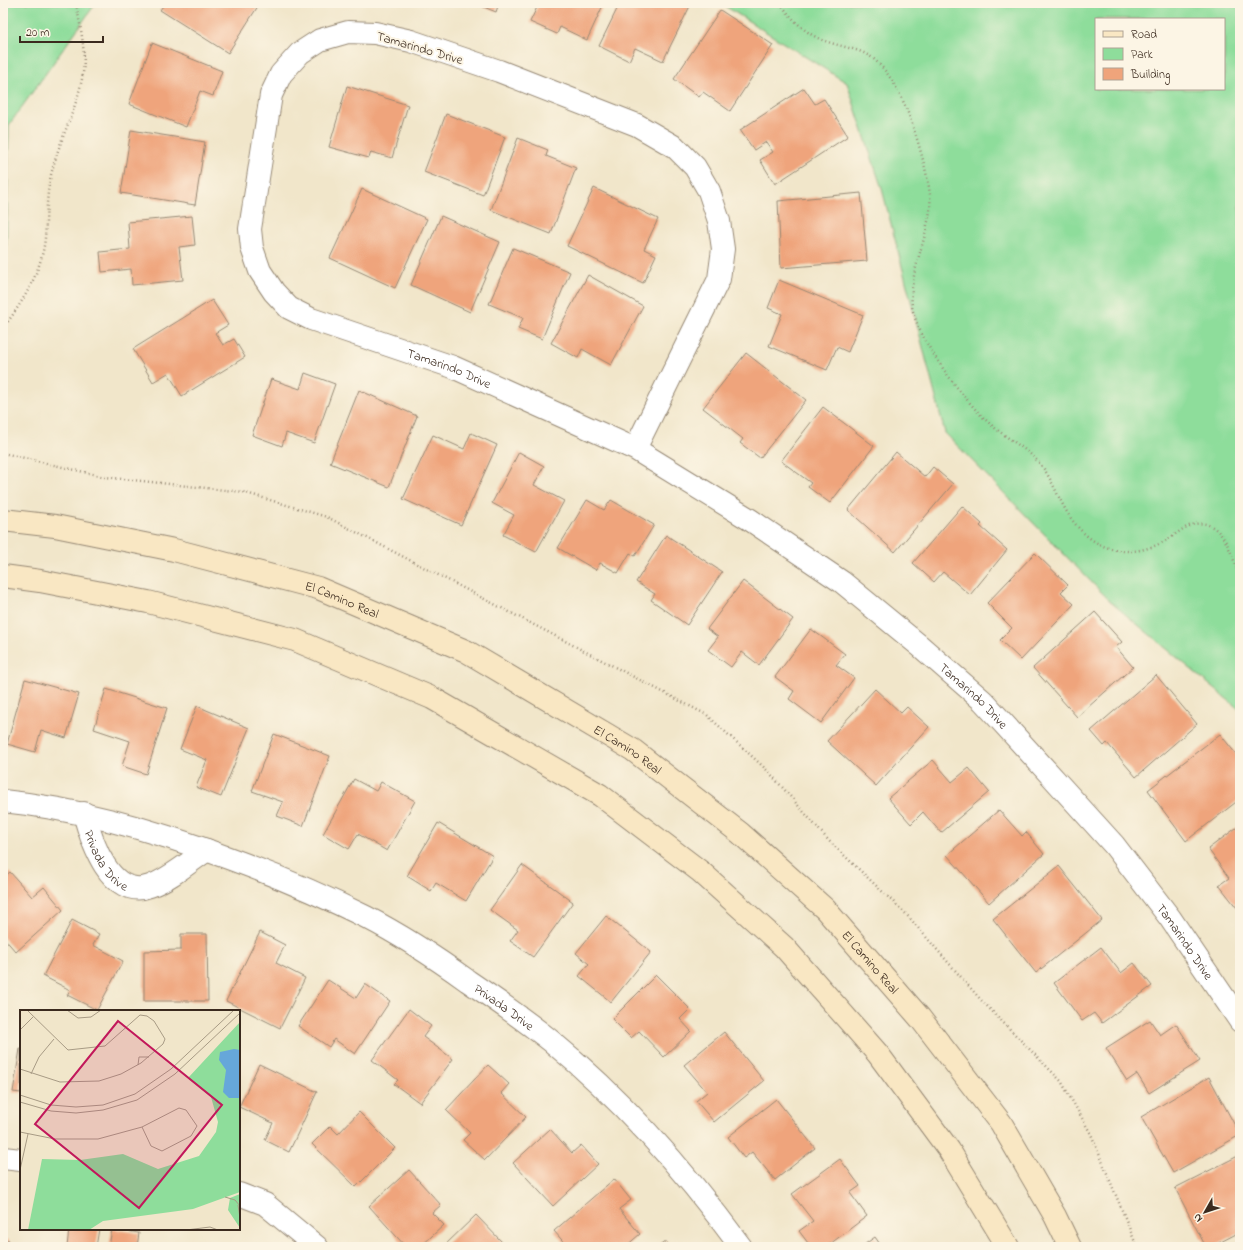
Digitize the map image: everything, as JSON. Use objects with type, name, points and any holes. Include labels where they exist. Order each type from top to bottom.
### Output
[{"type":"main road","name":"El Camino Real","points":[[3,520],[55,526],[174,550],[318,588],[466,651],[633,750],[740,833],[825,909],[920,1018],[1001,1123],[1055,1216],[1070,1247]]},
{"type":"main road","points":[[3,576],[40,581],[148,602],[295,640],[432,698],[600,795],[701,872],[784,947],[883,1060],[949,1150],[1008,1247]]},
{"type":"street","name":"Tamarindo Drive","points":[[635,449],[720,279],[723,249],[719,221],[709,191],[695,167],[675,147],[636,125],[499,71],[411,42],[375,33],[348,32],[320,40],[300,53],[281,74],[271,95],[250,229],[252,248],[260,271],[274,292],[289,308],[311,319],[453,367],[635,449],[749,519],[842,582],[920,646],[983,701],[1114,845],[1170,918],[1240,1021]]},
{"type":"street","name":"Privada Drive","points":[[3,801],[84,813],[178,839],[277,876],[368,918],[440,961],[503,1005],[552,1042],[613,1097],[661,1147],[706,1200],[741,1247]]},
{"type":"street","name":"Privada Drive","points":[[84,813],[91,841],[100,859],[112,875],[125,885],[135,888],[149,887],[167,877],[207,850]]},
{"type":"street","points":[[3,1158],[20,1160]]},
{"type":"street","points":[[240,1194],[265,1204],[317,1247]]},
{"type":"path","points":[[3,328],[28,292],[40,262],[45,239],[46,199],[52,171],[74,107],[83,72],[80,24],[76,3]]},
{"type":"path","points":[[780,3],[802,28],[814,36],[828,42],[862,52],[872,57],[898,90],[908,114],[924,167],[930,195],[930,210],[927,227],[912,284],[912,307],[918,326],[930,350],[969,401],[987,421],[1022,447],[1034,458],[1044,470],[1076,526],[1099,544],[1113,550],[1133,552],[1164,542],[1190,526],[1200,524],[1211,526],[1231,549],[1240,581]]},
{"type":"green space","points":[[3,3],[96,3],[9,125],[3,392]]},
{"type":"green space","points":[[720,3],[1240,3],[1240,710],[1113,604],[945,433],[882,189],[847,83]]},
{"type":"building","points":[[165,3],[260,3],[228,53],[160,10]]},
{"type":"building","points":[[474,3],[499,3],[496,12]]},
{"type":"building","points":[[539,3],[604,3],[587,40],[560,27],[557,34],[530,22]]},
{"type":"building","points":[[620,3],[684,3],[690,6],[663,61],[635,48],[629,61],[599,46]]},
{"type":"building","points":[[720,10],[773,45],[730,111],[703,92],[699,97],[674,79]]},
{"type":"building","points":[[152,43],[222,71],[213,96],[200,91],[186,127],[129,104]]},
{"type":"building","points":[[347,86],[408,105],[392,158],[371,152],[369,158],[329,147]]},
{"type":"building","points":[[804,88],[815,104],[824,99],[848,136],[775,184],[760,160],[773,152],[766,142],[754,150],[740,130]]},
{"type":"building","points":[[446,114],[505,137],[483,195],[424,172]]},
{"type":"building","points":[[131,130],[205,142],[195,205],[121,193]]},
{"type":"building","points":[[518,138],[548,150],[546,156],[576,168],[551,234],[491,210]]},
{"type":"building","points":[[594,188],[658,219],[644,249],[656,255],[643,283],[567,246]]},
{"type":"building","points":[[362,189],[427,219],[395,288],[330,258]]},
{"type":"building","points":[[861,193],[867,261],[781,268],[778,201]]},
{"type":"building","points":[[192,216],[195,245],[179,247],[183,280],[132,285],[131,269],[102,272],[100,252],[130,249],[128,222]]},
{"type":"building","points":[[441,216],[500,242],[470,312],[411,285]]},
{"type":"building","points":[[513,248],[570,272],[542,339],[518,329],[523,318],[489,304]]},
{"type":"building","points":[[588,275],[643,306],[611,365],[582,349],[578,358],[551,343]]},
{"type":"building","points":[[779,280],[863,315],[848,352],[837,347],[827,370],[769,346],[782,314],[768,308]]},
{"type":"building","points":[[212,300],[228,325],[215,333],[223,345],[234,339],[245,357],[182,396],[168,373],[153,382],[133,349]]},
{"type":"building","points":[[746,353],[806,400],[760,458],[740,443],[743,439],[703,408]]},
{"type":"building","points":[[305,373],[335,384],[314,443],[286,433],[282,446],[252,435],[271,379],[300,389]]},
{"type":"building","points":[[359,390],[417,416],[389,487],[330,463]]},
{"type":"building","points":[[823,407],[874,446],[830,503],[808,487],[811,483],[781,461]]},
{"type":"building","points":[[471,433],[497,445],[461,525],[403,499],[433,435],[464,449]]},
{"type":"building","points":[[519,452],[544,466],[534,485],[564,501],[536,552],[503,535],[514,515],[492,503]]},
{"type":"building","points":[[896,452],[925,477],[933,467],[953,484],[895,552],[848,510]]},
{"type":"building","points":[[587,500],[604,510],[611,500],[654,525],[635,556],[630,553],[618,573],[600,563],[596,570],[558,548]]},
{"type":"building","points":[[962,506],[982,524],[980,526],[1007,550],[970,595],[943,572],[934,582],[913,563]]},
{"type":"building","points":[[666,535],[722,572],[687,625],[651,600],[655,594],[636,582]]},
{"type":"building","points":[[1035,553],[1068,585],[1061,592],[1074,604],[1021,660],[1000,640],[1012,628],[987,603]]},
{"type":"building","points":[[743,581],[793,619],[759,665],[742,652],[731,667],[708,650],[718,637],[707,629]]},
{"type":"building","points":[[1095,612],[1122,642],[1116,647],[1133,667],[1077,717],[1033,668]]},
{"type":"building","points":[[811,629],[845,654],[836,665],[854,678],[821,723],[789,699],[794,691],[775,677]]},
{"type":"building","points":[[1156,675],[1197,724],[1136,777],[1107,743],[1104,746],[1091,731]]},
{"type":"building","points":[[25,679],[79,694],[66,738],[41,730],[35,752],[7,744]]},
{"type":"building","points":[[106,689],[167,708],[146,774],[122,766],[130,741],[94,729]]},
{"type":"building","points":[[875,689],[901,713],[907,707],[929,727],[876,786],[827,741]]},
{"type":"building","points":[[197,706],[249,728],[221,797],[196,787],[207,760],[180,749]]},
{"type":"building","points":[[274,734],[330,756],[303,826],[277,816],[283,802],[252,791]]},
{"type":"building","points":[[1220,734],[1240,759],[1240,799],[1186,841],[1148,790]]},
{"type":"building","points":[[933,760],[952,782],[969,768],[989,792],[941,833],[923,812],[911,824],[888,798]]},
{"type":"building","points":[[354,779],[376,791],[381,782],[415,801],[387,851],[358,834],[349,849],[323,834]]},
{"type":"building","points":[[999,810],[1022,836],[1026,832],[1044,854],[989,903],[947,855]]},
{"type":"building","points":[[438,823],[493,856],[466,901],[436,883],[431,891],[407,876]]},
{"type":"building","points":[[1240,825],[1240,906],[1237,908],[1219,885],[1229,878],[1208,849]]},
{"type":"building","points":[[522,865],[573,902],[533,957],[510,941],[518,930],[490,910]]},
{"type":"building","points":[[1059,866],[1102,920],[1036,973],[993,919]]},
{"type":"building","points":[[10,872],[32,897],[44,887],[63,910],[16,952],[3,937],[3,878]]},
{"type":"building","points":[[606,916],[651,952],[611,1002],[579,976],[589,964],[576,953]]},
{"type":"building","points":[[72,920],[99,934],[93,945],[123,961],[97,1010],[67,995],[70,990],[43,976]]},
{"type":"building","points":[[260,932],[285,945],[276,963],[305,978],[280,1028],[226,1001]]},
{"type":"building","points":[[181,934],[207,934],[208,1001],[144,1001],[144,951],[181,950]]},
{"type":"building","points":[[1101,947],[1121,973],[1134,963],[1152,986],[1102,1023],[1094,1013],[1082,1021],[1054,983]]},
{"type":"building","points":[[656,975],[690,1009],[680,1019],[691,1031],[664,1057],[639,1031],[631,1038],[612,1019]]},
{"type":"building","points":[[328,980],[356,998],[365,984],[390,1001],[355,1054],[334,1039],[329,1047],[298,1026]]},
{"type":"building","points":[[409,1009],[431,1026],[423,1037],[453,1059],[420,1103],[394,1084],[398,1080],[372,1060]]},
{"type":"building","points":[[1150,1020],[1160,1035],[1176,1024],[1200,1061],[1149,1093],[1137,1074],[1127,1081],[1106,1048]]},
{"type":"building","points":[[724,1032],[764,1081],[714,1122],[696,1101],[707,1092],[684,1065]]},
{"type":"building","points":[[3,1034],[5,1034],[4,1052],[3,1052]]},
{"type":"building","points":[[20,1049],[20,1093],[13,1092]]},
{"type":"building","points":[[259,1064],[317,1092],[289,1152],[265,1140],[273,1123],[240,1107]]},
{"type":"building","points":[[488,1065],[509,1084],[501,1093],[526,1117],[485,1160],[463,1140],[470,1133],[446,1110]]},
{"type":"building","points":[[1209,1077],[1240,1135],[1173,1173],[1141,1117]]},
{"type":"building","points":[[776,1099],[815,1148],[775,1180],[752,1152],[744,1158],[728,1137]]},
{"type":"building","points":[[359,1112],[395,1148],[356,1187],[312,1144],[330,1126],[338,1134]]},
{"type":"building","points":[[550,1129],[572,1153],[581,1145],[598,1164],[553,1206],[513,1163]]},
{"type":"building","points":[[1240,1155],[1240,1232],[1211,1247],[1206,1247],[1175,1188]]},
{"type":"building","points":[[840,1159],[860,1186],[850,1193],[867,1216],[826,1247],[811,1247],[799,1231],[813,1221],[792,1194]]},
{"type":"building","points":[[409,1170],[441,1205],[432,1213],[444,1225],[420,1247],[406,1247],[369,1206]]},
{"type":"building","points":[[614,1179],[631,1200],[619,1209],[640,1234],[625,1247],[568,1247],[554,1231]]},
{"type":"building","points":[[476,1215],[502,1242],[496,1247],[443,1247]]},
{"type":"building","points":[[69,1230],[99,1230],[96,1247],[67,1247]]},
{"type":"building","points":[[112,1230],[139,1233],[137,1247],[109,1247]]},
{"type":"building","points":[[875,1237],[882,1247],[861,1247]]},
{"type":"building","points":[[3,1239],[9,1240],[8,1247],[3,1247]]},
{"type":"building","points":[[666,1241],[670,1247],[658,1247]]}]
